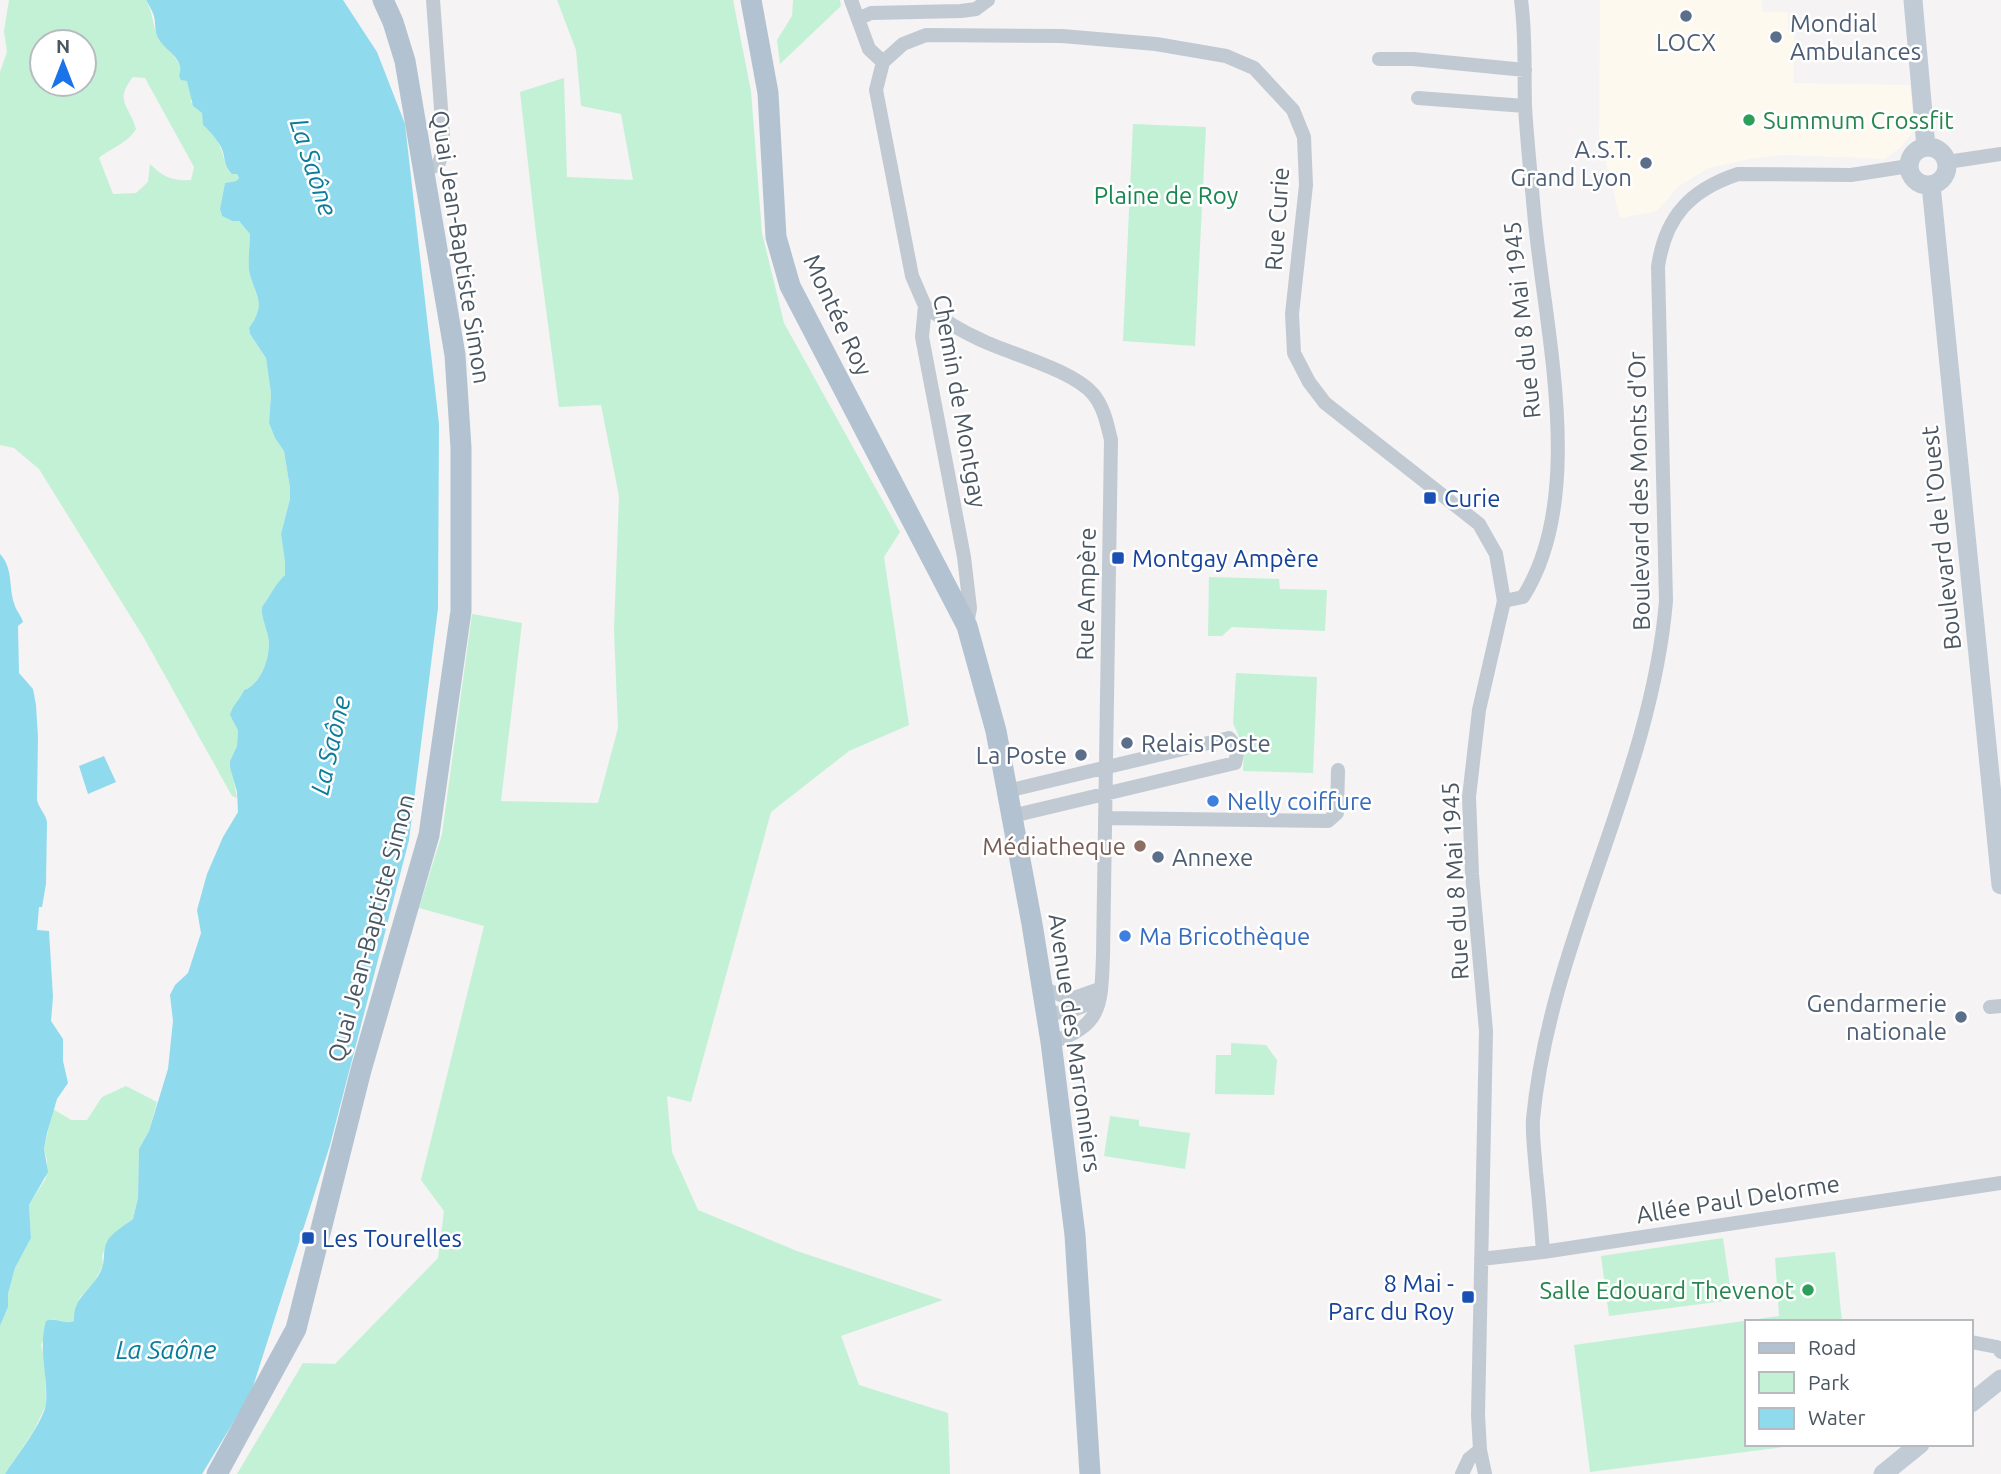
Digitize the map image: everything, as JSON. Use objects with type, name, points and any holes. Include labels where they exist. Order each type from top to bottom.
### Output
[{"type":"main road","name":"Quai Jean-Baptiste Simon","points":[[217,1474],[296,1329],[361,1070],[429,835],[461,611],[461,449],[455,355],[404,61],[393,22],[383,0]]},
{"type":"main road","name":"Montée Roy","points":[[751,0],[768,93],[776,237],[790,286],[967,626]]},
{"type":"main road","name":"Avenue des Marronniers","points":[[967,626],[996,731],[1051,1042],[1074,1235],[1090,1474]]},
{"type":"street","points":[[424,170],[438,165],[444,149],[433,0]]},
{"type":"street","points":[[851,0],[869,49],[883,62]]},
{"type":"street","points":[[858,19],[870,13],[976,9],[988,0]]},
{"type":"street","name":"Rue du 8 Mai 1945","points":[[1485,1474],[1480,1450],[1478,1415],[1486,1031],[1472,874],[1469,797],[1479,710],[1504,601],[1523,597],[1545,552],[1552,527],[1558,464],[1555,401],[1525,106],[1521,0]]},
{"type":"street","points":[[1913,0],[1926,147]]},
{"type":"street","name":"Rue Curie","points":[[883,62],[903,44],[926,35],[1062,36],[1195,49],[1226,56],[1254,68],[1293,110],[1304,137],[1306,185],[1292,314],[1294,353],[1309,382],[1325,403],[1479,524],[1496,554],[1504,601]]},
{"type":"street","points":[[1379,59],[1413,59],[1525,70]]},
{"type":"street","name":"Chemin de Montgay","points":[[883,62],[876,90],[912,276],[925,306],[922,337],[964,557],[970,608],[967,626]]},
{"type":"street","points":[[1418,98],[1525,106]]},
{"type":"street","points":[[1926,147],[1940,150],[1947,162],[1945,176],[1931,185],[1914,179],[1909,166],[1914,153],[1926,147]]},
{"type":"street","points":[[1947,162],[2001,154]]},
{"type":"street","name":"Boulevard des Monts d'Or","points":[[1544,1252],[1533,1123],[1552,1006],[1636,749],[1654,688],[1663,642],[1666,588],[1658,267],[1661,246],[1670,225],[1686,202],[1720,179],[1738,174],[1852,174],[1909,166]]},
{"type":"street","name":"Boulevard de l'Ouest","points":[[1931,185],[2001,886]]},
{"type":"street","name":"Rue Ampère","points":[[925,306],[945,322],[981,341],[1073,378],[1093,393],[1105,416],[1111,440],[1099,1009],[1078,1031],[1051,1042]]},
{"type":"street","points":[[1007,791],[1229,738],[1238,749],[1235,763],[1012,816]]},
{"type":"street","points":[[1105,818],[1328,821],[1337,813],[1338,770]]},
{"type":"street","points":[[1042,988],[1072,999],[1100,989]]},
{"type":"street","points":[[1046,1015],[1082,1009],[1091,1003],[1100,989]]},
{"type":"street","name":"Allée Paul Delorme","points":[[1481,1259],[1544,1252],[2001,1182]]},
{"type":"street","points":[[1973,1342],[1997,1347],[2001,1352]]},
{"type":"street","points":[[1973,1401],[2001,1379]]},
{"type":"street","points":[[1884,1474],[1918,1446]]},
{"type":"street","points":[[1462,1474],[1469,1459],[1480,1450]]},
{"type":"shaded area","points":[[1600,0],[1762,0],[1762,12],[1788,12],[1788,31],[1795,31],[1793,83],[1910,85],[1914,130],[1902,146],[1885,159],[1784,155],[1754,158],[1709,168],[1679,186],[1657,211],[1620,218],[1599,135]]},
{"type":"green space","points":[[9,0],[146,0],[158,38],[168,48],[184,74],[190,88],[191,102],[202,113],[207,128],[221,148],[229,172],[237,174],[239,178],[225,183],[220,209],[222,216],[239,221],[250,234],[249,270],[259,307],[249,328],[266,358],[271,394],[269,423],[284,451],[290,499],[281,534],[285,575],[262,607],[269,643],[267,659],[261,675],[244,690],[240,700],[237,746],[230,761],[237,798],[232,796],[144,638],[39,469],[14,448],[0,445],[0,72],[7,52],[4,31]],"holes":[[[133,77],[145,78],[194,167],[191,180],[173,179],[150,164],[148,182],[136,193],[113,194],[99,158],[124,142],[136,129],[125,103],[124,92]]]},
{"type":"green space","points":[[557,0],[733,0],[751,91],[762,233],[784,323],[900,532],[884,557],[909,725],[849,751],[771,812],[691,1102],[667,1096],[672,1152],[698,1210],[797,1251],[943,1300],[841,1336],[859,1385],[948,1413],[950,1474],[237,1474],[303,1363],[335,1364],[438,1258],[444,1211],[421,1180],[484,926],[419,908],[442,834],[472,614],[522,623],[501,801],[598,803],[618,728],[614,630],[619,496],[601,405],[559,407],[520,92],[564,78],[567,177],[633,180],[621,114],[581,106],[576,50]]},
{"type":"green space","points":[[793,0],[840,0],[841,6],[780,64],[777,40],[792,16]]},
{"type":"green space","name":"Plaine de Roy","points":[[1133,124],[1206,127],[1195,346],[1123,341]]},
{"type":"green space","points":[[1209,577],[1279,579],[1280,589],[1327,590],[1325,631],[1232,627],[1222,636],[1208,636]]},
{"type":"green space","points":[[1236,673],[1317,677],[1313,773],[1243,771],[1244,748],[1233,723]]},
{"type":"green space","points":[[1231,1043],[1266,1045],[1277,1060],[1274,1095],[1215,1094],[1216,1055],[1231,1055]]},
{"type":"green space","points":[[126,1086],[157,1102],[149,1131],[139,1149],[138,1198],[133,1219],[107,1242],[102,1256],[103,1265],[93,1284],[80,1297],[74,1321],[68,1323],[52,1319],[41,1345],[45,1361],[46,1405],[34,1430],[5,1474],[0,1474],[0,1326],[8,1307],[8,1294],[15,1268],[31,1238],[29,1205],[46,1178],[47,1160],[44,1149],[53,1109],[71,1120],[87,1120],[102,1097]]},
{"type":"green space","points":[[1110,1116],[1139,1120],[1139,1126],[1190,1133],[1185,1169],[1104,1156]]},
{"type":"green space","points":[[1723,1238],[1732,1300],[1609,1316],[1601,1256]]},
{"type":"green space","points":[[1835,1252],[1842,1320],[1751,1320],[1779,1316],[1775,1258]]},
{"type":"green space","points":[[1745,1321],[1745,1446],[1791,1446],[1590,1472],[1574,1345]]},
{"type":"water","name":"La Saône","points":[[146,0],[343,0],[377,52],[405,124],[439,424],[438,608],[409,840],[330,1145],[251,1393],[202,1474],[5,1474],[35,1429],[46,1403],[43,1341],[46,1321],[74,1321],[80,1299],[102,1268],[108,1240],[133,1219],[138,1198],[139,1149],[149,1131],[168,1069],[173,1021],[170,995],[175,985],[188,973],[201,933],[197,910],[207,874],[223,837],[238,812],[237,792],[230,761],[237,746],[238,730],[230,715],[244,690],[256,682],[264,668],[269,643],[262,607],[285,575],[281,534],[290,499],[290,488],[284,451],[269,423],[271,394],[266,358],[249,328],[259,307],[249,270],[250,234],[239,221],[222,216],[220,209],[225,183],[239,178],[237,174],[229,171],[221,147],[203,125],[202,113],[193,106],[187,81],[181,80],[179,76],[180,65],[158,38],[154,16]]},
{"type":"water","points":[[0,554],[7,566],[13,599],[23,622],[18,626],[19,673],[33,689],[36,705],[37,800],[47,822],[46,884],[42,907],[39,907],[37,930],[49,931],[53,997],[51,1021],[63,1039],[63,1061],[68,1083],[57,1099],[47,1133],[44,1149],[48,1172],[29,1205],[31,1238],[15,1268],[8,1294],[8,1307],[0,1326]]},
{"type":"water","points":[[104,756],[116,782],[88,794],[79,766]]},
{"type":"place","name":"LOCX","points":[[1686,16]]},
{"type":"place","name":"Mondial Ambulances","points":[[1776,37]]},
{"type":"place","name":"Summum Crossfit","points":[[1749,120]]},
{"type":"place","name":"A.S.T. Grand Lyon","points":[[1646,163]]},
{"type":"place","name":"Curie","points":[[1430,498]]},
{"type":"place","name":"Montgay Ampère","points":[[1118,558]]},
{"type":"place","name":"Relais Poste","points":[[1127,743]]},
{"type":"place","name":"La Poste","points":[[1081,755]]},
{"type":"place","name":"Nelly coiffure","points":[[1213,801]]},
{"type":"place","name":"Médiatheque","points":[[1140,846]]},
{"type":"place","name":"Annexe","points":[[1158,857]]},
{"type":"place","name":"Ma Bricothèque","points":[[1125,936]]},
{"type":"place","name":"Gendarmerie nationale","points":[[1961,1017]]},
{"type":"place","name":"Les Tourelles","points":[[308,1238]]},
{"type":"place","name":"Salle Edouard Thevenot","points":[[1808,1290]]},
{"type":"place","name":"8 Mai - Parc du Roy","points":[[1468,1297]]}]
